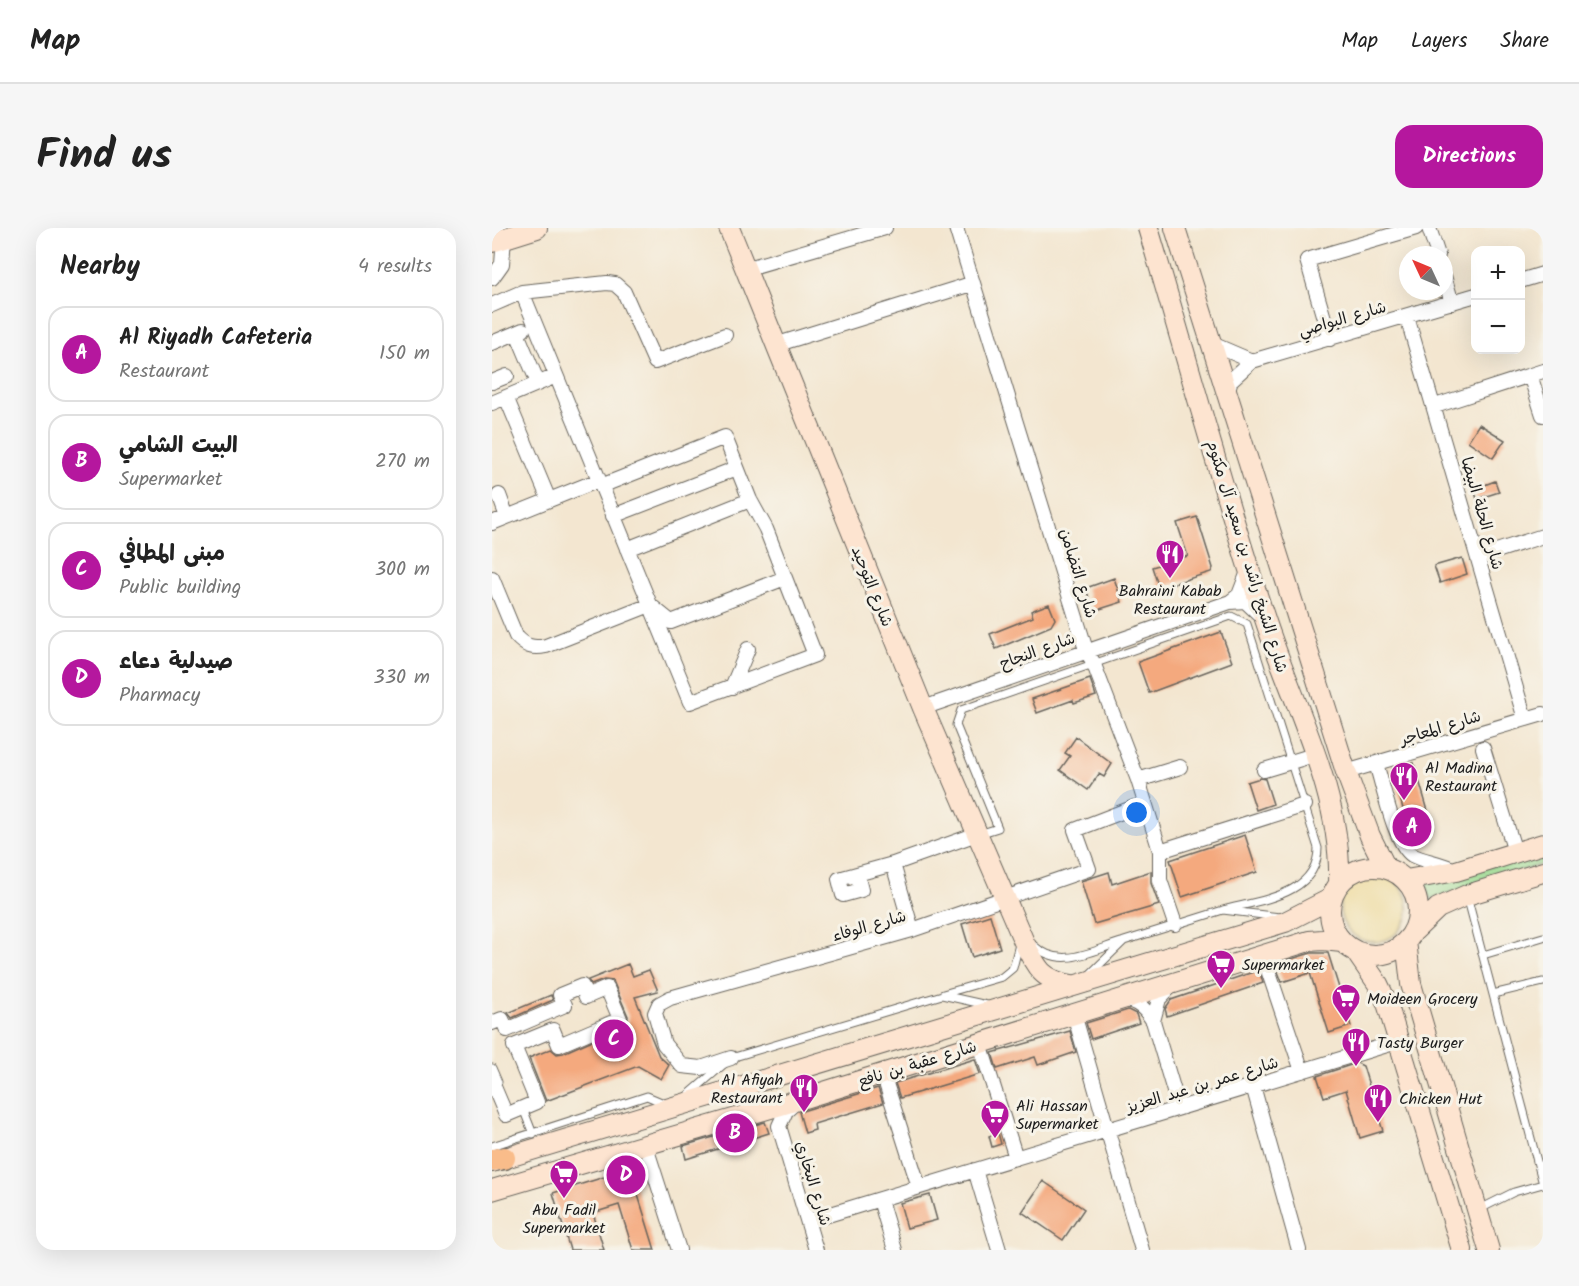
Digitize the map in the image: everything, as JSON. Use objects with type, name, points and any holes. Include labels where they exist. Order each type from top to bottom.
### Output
[{"type":"street","points":[[492,278],[502,264],[498,240],[537,228]]},
{"type":"street","name":"شارع التوحيد","points":[[729,228],[923,708],[1022,938],[1044,975],[1056,982],[1076,984]]},
{"type":"street","points":[[745,269],[885,228]]},
{"type":"street","name":"شارع التضامن","points":[[956,228],[1090,656],[1138,780],[1160,851],[1158,871],[1175,924]]},
{"type":"street","name":"شارع الشيخ راشد بن سعيد آل مكتوم","points":[[1148,228],[1249,569],[1314,755],[1337,832],[1335,891]]},
{"type":"street","points":[[1155,228],[1175,289],[1181,294],[1188,291],[1192,283]]},
{"type":"street","name":"شارع الشيخ راشد بن سعيد آل مكتوم","points":[[1175,228],[1346,772],[1367,830],[1386,868]]},
{"type":"street","points":[[1330,339],[1307,260],[1416,228]]},
{"type":"street","points":[[1429,228],[1435,246]]},
{"type":"street","points":[[1525,280],[1543,274]]},
{"type":"street","points":[[492,305],[522,292],[615,284],[630,302],[655,362],[725,335]]},
{"type":"street","points":[[775,345],[972,284]]},
{"type":"street","points":[[492,523],[549,500],[600,483],[725,437],[750,500],[766,529],[815,655],[690,702],[614,516],[600,483],[556,376],[522,292]]},
{"type":"street","name":"شارع البواصي","points":[[1226,395],[1231,380],[1252,361],[1471,297]]},
{"type":"street","name":"شارع الحلة البيضا","points":[[1407,317],[1525,719]]},
{"type":"street","points":[[492,342],[536,326]]},
{"type":"street","points":[[517,333],[538,383]]},
{"type":"street","points":[[1210,343],[1252,361]]},
{"type":"street","points":[[1435,406],[1537,373],[1543,415]]},
{"type":"street","points":[[492,382],[507,376]]},
{"type":"street","points":[[492,403],[556,376]]},
{"type":"street","points":[[506,397],[549,500]]},
{"type":"street","points":[[614,516],[737,468]]},
{"type":"street","points":[[499,495],[507,517]]},
{"type":"street","points":[[627,549],[750,500]]},
{"type":"street","points":[[1478,557],[1543,536]]},
{"type":"street","points":[[1230,602],[1239,595],[1249,569]]},
{"type":"street","points":[[492,578],[516,636],[522,644],[534,648],[546,646],[650,605]]},
{"type":"street","points":[[650,605],[671,622],[785,579]]},
{"type":"street","points":[[1230,602],[1245,601],[1265,620]]},
{"type":"street","name":"شارع النجاح","points":[[923,708],[1090,656],[1230,602]]},
{"type":"street","points":[[732,687],[748,648]]},
{"type":"street","name":"شارع المعاجر","points":[[1346,772],[1525,719],[1542,717]]},
{"type":"street","points":[[1483,748],[1515,852]]},
{"type":"street","points":[[1264,770],[1314,755]]},
{"type":"street","points":[[1376,764],[1405,848],[1417,857],[1436,861],[1456,871]]},
{"type":"street","points":[[1138,780],[1180,767]]},
{"type":"street","name":"شارع الوفاء","points":[[730,1058],[701,1068],[682,1066],[664,1044],[655,1013],[659,1004],[670,998],[912,930],[1089,869],[1075,830],[1145,803]]},
{"type":"street","points":[[1160,851],[1305,805]]},
{"type":"street","points":[[857,874],[893,864],[977,834]]},
{"type":"street","points":[[1406,880],[1456,871],[1543,844]]},
{"type":"street","points":[[893,864],[912,930]]},
{"type":"street","points":[[1462,1250],[1400,1041],[1378,984],[1330,921],[1335,891],[1360,869],[1386,868],[1406,880],[1417,899],[1417,921],[1410,936],[1411,984],[1490,1250]]},
{"type":"street","points":[[1349,947],[1367,955],[1388,953],[1410,936],[1438,908],[1467,895],[1543,872]]},
{"type":"street","name":"شارع عقبة بن نافع","points":[[495,1157],[632,1120],[1291,919],[1335,891]]},
{"type":"street","name":"شارع التوحيد","points":[[1003,1007],[1022,994],[1029,982],[1022,938]]},
{"type":"street","name":"شارع عقبة بن نافع","points":[[492,1190],[798,1100],[1309,941],[1323,940],[1349,947]]},
{"type":"street","points":[[1268,970],[1302,1071]]},
{"type":"street","points":[[1153,1021],[1159,999],[1173,984]]},
{"type":"street","points":[[492,1023],[502,1019],[507,1030],[565,1005],[560,995],[582,986],[586,997],[607,988],[620,1019],[559,1045],[553,1030],[514,1046],[537,1102],[522,1105],[506,1115],[492,1082]]},
{"type":"street","points":[[1123,999],[1135,1002],[1146,1009],[1153,1021],[1179,1108]]},
{"type":"street","points":[[1074,1014],[1142,1250]]},
{"type":"street","name":"شارع عمر بن عبد العزيز","points":[[808,1221],[1400,1041]]},
{"type":"street","points":[[980,1044],[1016,1158]]},
{"type":"street","points":[[883,1074],[919,1187]]},
{"type":"street","points":[[1253,1086],[1299,1250]]},
{"type":"street","name":"شارع البخاري","points":[[779,1126],[786,1111],[798,1100]]},
{"type":"street","name":"شارع البخاري","points":[[757,1111],[779,1126],[816,1250]]},
{"type":"street","points":[[632,1120],[643,1145],[679,1250]]},
{"type":"street","points":[[975,1170],[999,1250]]},
{"type":"street","points":[[880,1200],[895,1250]]},
{"type":"lane","points":[[495,1157],[533,1134],[647,1096],[674,1107],[730,1058],[1002,977],[1013,968],[1022,938],[1049,957],[1062,959],[1276,896],[1296,887],[1310,876],[1318,862],[1318,848],[1247,624],[1231,616],[1090,656],[961,710],[956,725],[998,828],[977,834]]},
{"type":"lane","points":[[1467,895],[1543,1184],[1514,1192],[1478,1210]]},
{"type":"lane","points":[[1223,910],[1291,919]]},
{"type":"lane","points":[[1482,955],[1543,937]]},
{"type":"lane","points":[[1076,984],[1124,941]]},
{"type":"lane","points":[[1493,994],[1543,982]]},
{"type":"lane","points":[[492,1029],[500,1026],[504,1036],[562,1012],[571,1008],[567,998],[579,992],[584,1004],[604,995],[613,1017],[562,1038],[556,1023],[507,1043],[530,1099],[522,1105],[508,1108],[492,1068]]},
{"type":"lane","points":[[942,995],[1003,1007]]},
{"type":"lane","points":[[522,1105],[533,1134]]},
{"type":"green space","points":[[1543,852],[1543,864],[1430,899],[1425,883]]},
{"type":"sand","points":[[1374,874],[1387,877],[1398,884],[1405,895],[1408,908],[1405,921],[1398,932],[1387,939],[1374,942],[1361,939],[1350,932],[1343,921],[1340,908],[1343,895],[1350,884],[1361,877]]},
{"type":"building","points":[[1479,424],[1505,440],[1493,458],[1468,441]]},
{"type":"building","points":[[1495,481],[1499,492],[1477,499],[1474,489]]},
{"type":"building","points":[[1197,517],[1213,568],[1211,572],[1159,588],[1152,567],[1188,556],[1177,523]]},
{"type":"building","points":[[1462,558],[1467,574],[1440,583],[1434,566]]},
{"type":"building","points":[[1114,578],[1122,602],[1097,610],[1092,608],[1086,588]]},
{"type":"building","points":[[1049,604],[1055,619],[1051,626],[996,649],[990,634],[1033,617],[1031,611]]},
{"type":"building","points":[[1221,632],[1232,662],[1149,693],[1138,662]]},
{"type":"building","points":[[1090,679],[1096,696],[1074,703],[1073,700],[1037,713],[1032,699]]},
{"type":"building","points":[[1076,737],[1112,764],[1104,777],[1099,774],[1088,790],[1060,770],[1070,756],[1065,753]]},
{"type":"building","points":[[1414,763],[1433,828],[1417,833],[1408,827],[1392,769]]},
{"type":"building","points":[[1260,778],[1265,779],[1273,804],[1256,810],[1247,782]]},
{"type":"building","points":[[1245,835],[1257,872],[1182,897],[1170,860]]},
{"type":"building","points":[[1151,871],[1151,883],[1159,905],[1094,924],[1081,881],[1109,872],[1112,884]]},
{"type":"building","points":[[990,915],[1000,948],[972,957],[962,924]]},
{"type":"building","points":[[1311,953],[1328,953],[1351,1026],[1329,1033],[1310,973],[1282,982],[1275,964]]},
{"type":"building","points":[[628,964],[633,976],[649,970],[658,991],[635,997],[659,1056],[669,1065],[661,1079],[638,1066],[546,1101],[529,1058],[551,1049],[557,1054],[563,1053],[627,1025],[628,1016],[613,981],[604,980],[591,985],[588,980]]},
{"type":"building","points":[[1259,970],[1263,983],[1167,1016],[1165,1009],[1171,1000]]},
{"type":"building","points":[[551,995],[553,1000],[512,1018],[508,1013]]},
{"type":"building","points":[[1128,1010],[1136,1014],[1139,1023],[1091,1039],[1086,1023]]},
{"type":"building","points":[[1070,1031],[1076,1052],[1038,1065],[1035,1057],[997,1069],[992,1053]]},
{"type":"building","points":[[975,1059],[980,1074],[900,1098],[895,1083]]},
{"type":"building","points":[[1357,1063],[1363,1066],[1383,1131],[1360,1138],[1346,1090],[1324,1097],[1317,1076]]},
{"type":"building","points":[[878,1088],[883,1103],[814,1124],[815,1130],[805,1133],[799,1112]]},
{"type":"building","points":[[765,1122],[769,1133],[686,1159],[683,1146]]},
{"type":"building","name":"Ali Hassan Supermarket","points":[[998,1133],[1001,1144],[992,1147],[989,1136]]},
{"type":"building","points":[[630,1169],[655,1250],[633,1250],[619,1205],[593,1213],[604,1250],[570,1250],[553,1193]]},
{"type":"building","points":[[1043,1181],[1084,1209],[1063,1240],[1022,1212]]},
{"type":"building","points":[[930,1195],[937,1220],[907,1228],[900,1203]]},
{"type":"place","name":"Bahraini Kabab Restaurant","points":[[1170,580]]},
{"type":"place","name":"Al Madina Restaurant","points":[[1404,802]]},
{"type":"place","name":"Al Riyadh Cafeteria","points":[[1412,827]]},
{"type":"place","name":"Supermarket","points":[[1221,990]]},
{"type":"place","name":"Moideen Grocery","points":[[1346,1024]]},
{"type":"place","name":"مبنى المطافي","points":[[614,1039]]},
{"type":"place","name":"Tasty Burger","points":[[1356,1068]]},
{"type":"place","name":"Al Afiyah Restaurant","points":[[804,1114]]},
{"type":"place","name":"Chicken Hut","points":[[1378,1124]]},
{"type":"place","name":"البيت الشامي","points":[[735,1133]]},
{"type":"place","name":"Ali Hassan Supermarket","points":[[995,1140]]},
{"type":"place","name":"صيدلية دعاء","points":[[626,1175]]},
{"type":"place","name":"Abu Fadil Supermarket","points":[[564,1200]]}]
